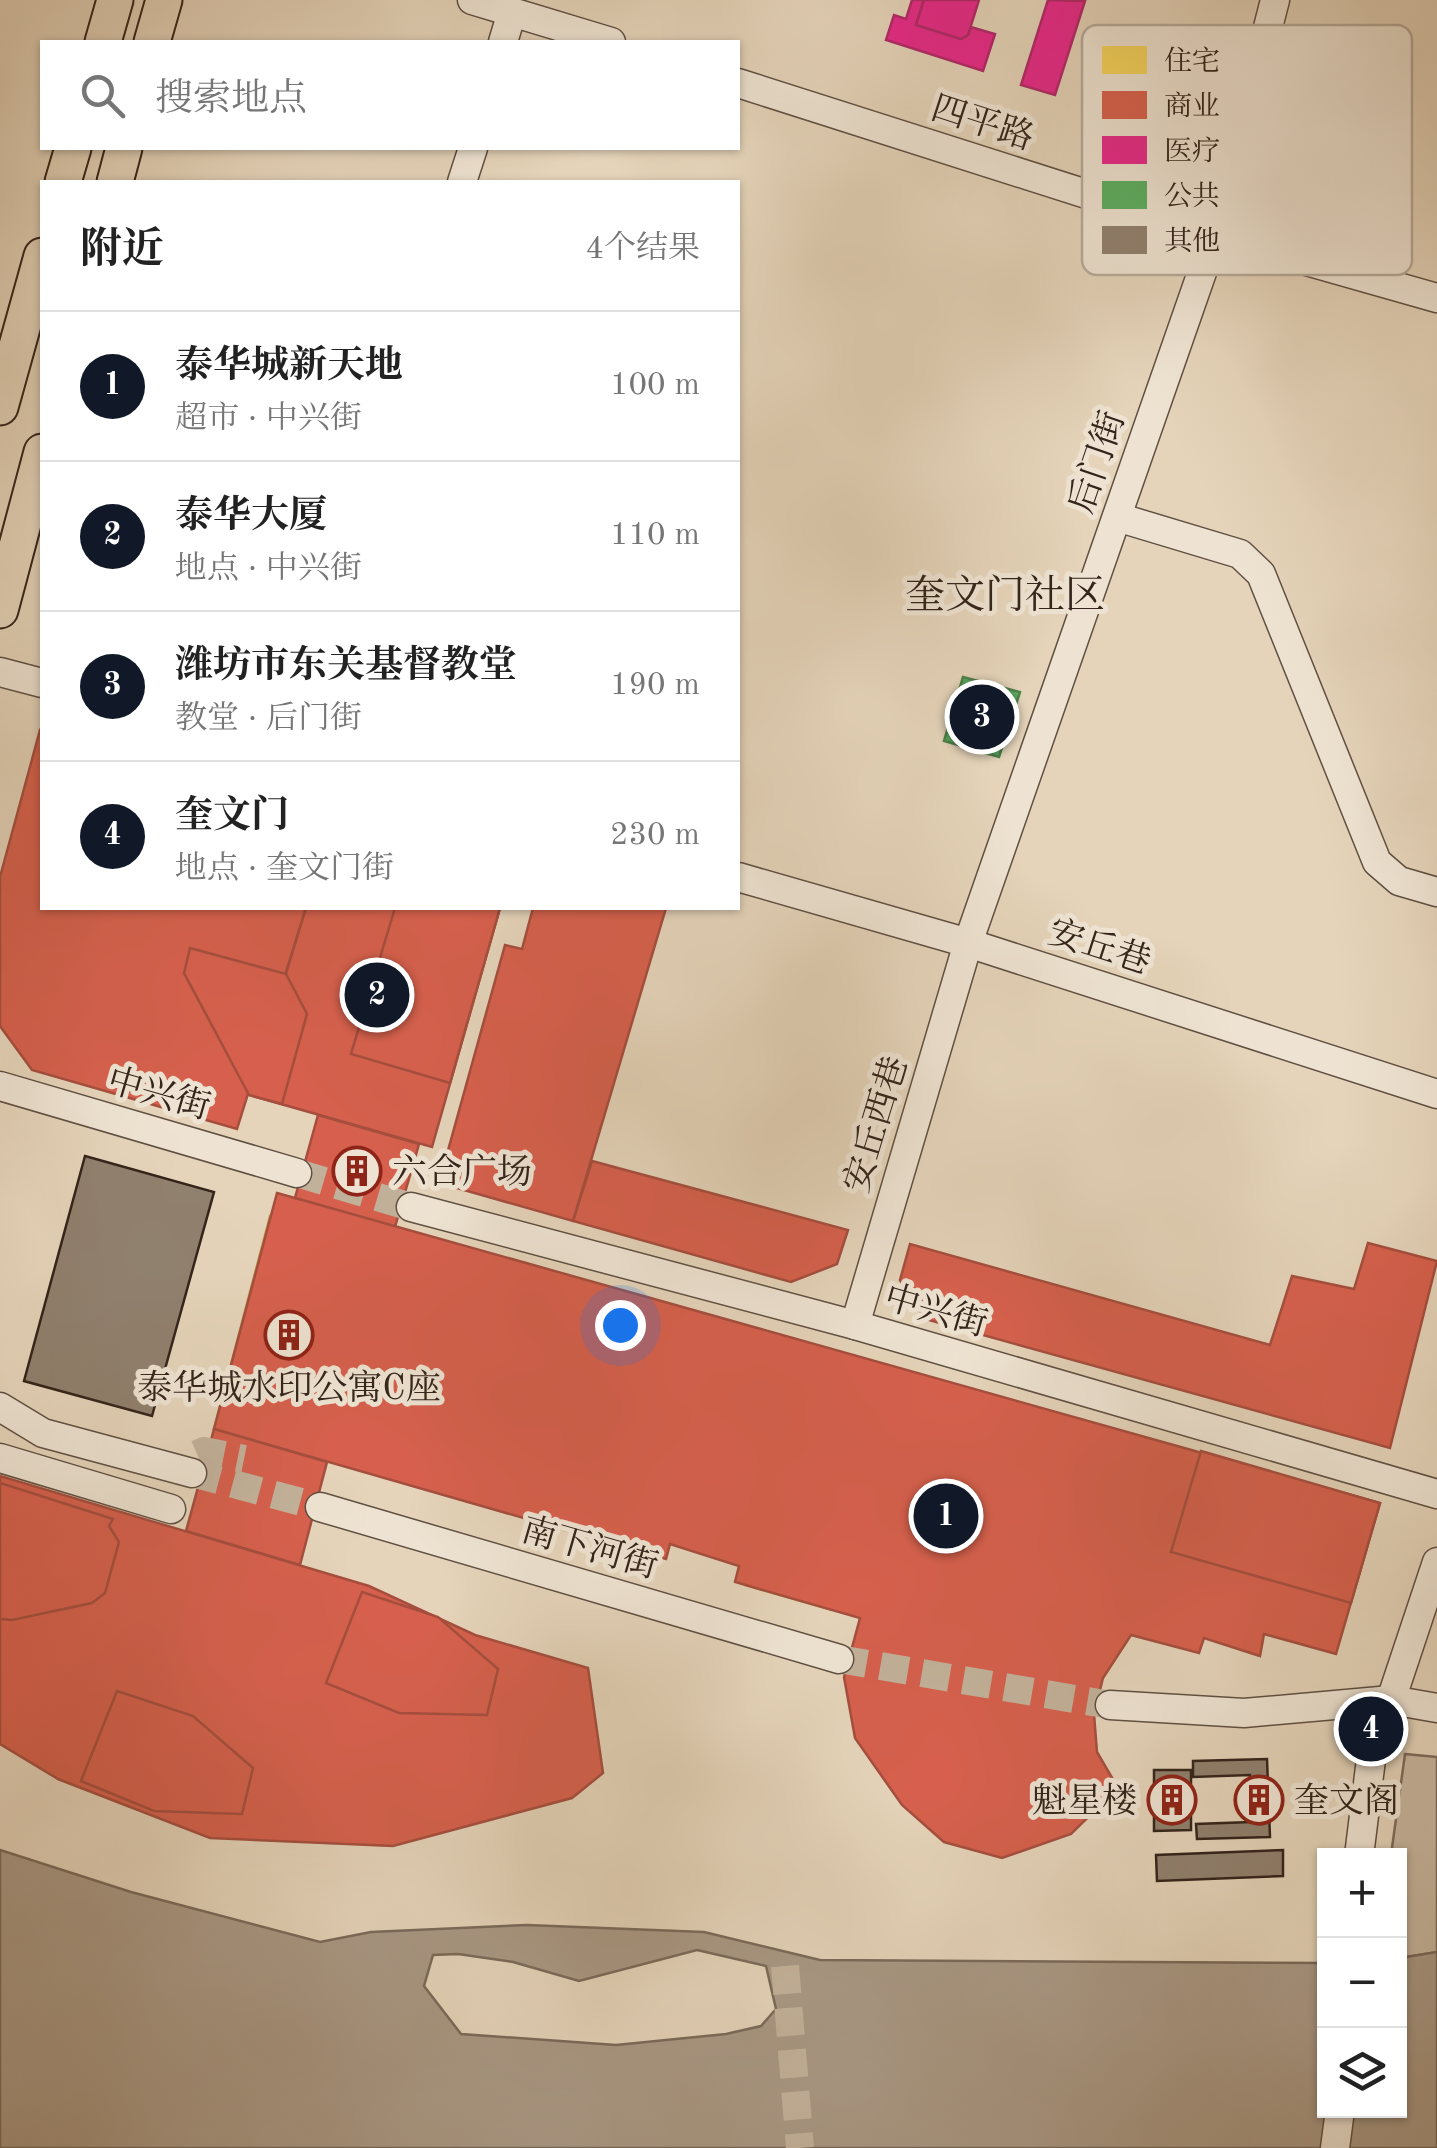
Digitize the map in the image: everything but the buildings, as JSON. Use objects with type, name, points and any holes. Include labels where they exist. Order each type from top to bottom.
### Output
[{"type":"main road","points":[[104,40],[115,0]]},
{"type":"main road","points":[[153,40],[164,0]]},
{"type":"main road","points":[[64,180],[72,150]]},
{"type":"main road","points":[[116,180],[123,150]]},
{"type":"main road","points":[[0,407],[40,263]]},
{"type":"main road","points":[[0,610],[40,460]]},
{"type":"street","points":[[472,0],[603,40]]},
{"type":"street","name":"后门街","points":[[1269,25],[1275,0]]},
{"type":"street","points":[[504,40],[512,12]]},
{"type":"street","name":"四平路","points":[[740,84],[1082,193]]},
{"type":"street","points":[[463,180],[471,150]]},
{"type":"street","name":"后门街","points":[[968,943],[1201,275]]},
{"type":"street","name":"四平路","points":[[1355,275],[1437,298]]},
{"type":"street","points":[[1117,516],[1240,554],[1261,574],[1377,862],[1399,881],[1437,892]]},
{"type":"street","points":[[0,672],[40,682]]},
{"type":"street","name":"安丘巷","points":[[740,878],[968,943],[1437,1094]]},
{"type":"street","name":"安丘西巷","points":[[855,1326],[968,943]]},
{"type":"street","name":"中兴街","points":[[0,1086],[297,1173]]},
{"type":"street","name":"中兴街","points":[[411,1208],[855,1326],[1437,1494]]},
{"type":"street","points":[[0,1407],[44,1433]]},
{"type":"street","points":[[0,1421],[97,1447],[194,1464]]},
{"type":"street","points":[[0,1458],[170,1508]]},
{"type":"street","name":"南下河街","points":[[320,1506],[839,1659]]},
{"type":"street","points":[[1383,1709],[1437,1562]]},
{"type":"street","points":[[1110,1704],[1244,1713],[1437,1708]]},
{"type":"street","points":[[1360,1848],[1372,1751]]},
{"type":"street","points":[[1336,2148],[1339,2118]]},
{"type":"shaded area","points":[[1405,1754],[1437,1757],[1437,1952],[1407,1957],[1407,1848],[1392,1848]]},
{"type":"shaded area","points":[[0,1850],[131,1892],[320,1942],[371,1932],[527,1925],[704,1932],[820,1960],[1317,1963],[1317,2118],[1407,2118],[1407,1957],[1437,1952],[1437,2148],[0,2148]],"holes":[[[697,1950],[766,1966],[776,2009],[761,2026],[726,2034],[616,2045],[461,2034],[424,1986],[433,1955],[458,1954],[513,1962],[579,1981]]]},
{"type":"tunnel","points":[[297,1173],[411,1207]]},
{"type":"tunnel","points":[[197,1454],[204,1451],[244,1459]]},
{"type":"tunnel","points":[[192,1473],[320,1507]]},
{"type":"tunnel","points":[[839,1659],[1110,1705]]},
{"type":"tunnel","points":[[1372,1751],[1375,1718]]},
{"type":"tunnel","points":[[785,1966],[800,2148]]},
{"type":"place","name":"潍坊市东关基督教堂","points":[[982,717]]},
{"type":"place","name":"泰华大厦","points":[[377,995]]},
{"type":"place","name":"六合广场","points":[[357,1171]]},
{"type":"place","name":"泰华城水印公寓C座","points":[[289,1335]]},
{"type":"place","name":"泰华城新天地","points":[[946,1516]]},
{"type":"place","name":"奎文门","points":[[1371,1729]]},
{"type":"place","name":"魁星楼","points":[[1172,1800]]},
{"type":"place","name":"奎文阁","points":[[1259,1800]]},
{"type":"district","name":"奎文门社区","points":[[1005,594]]}]
